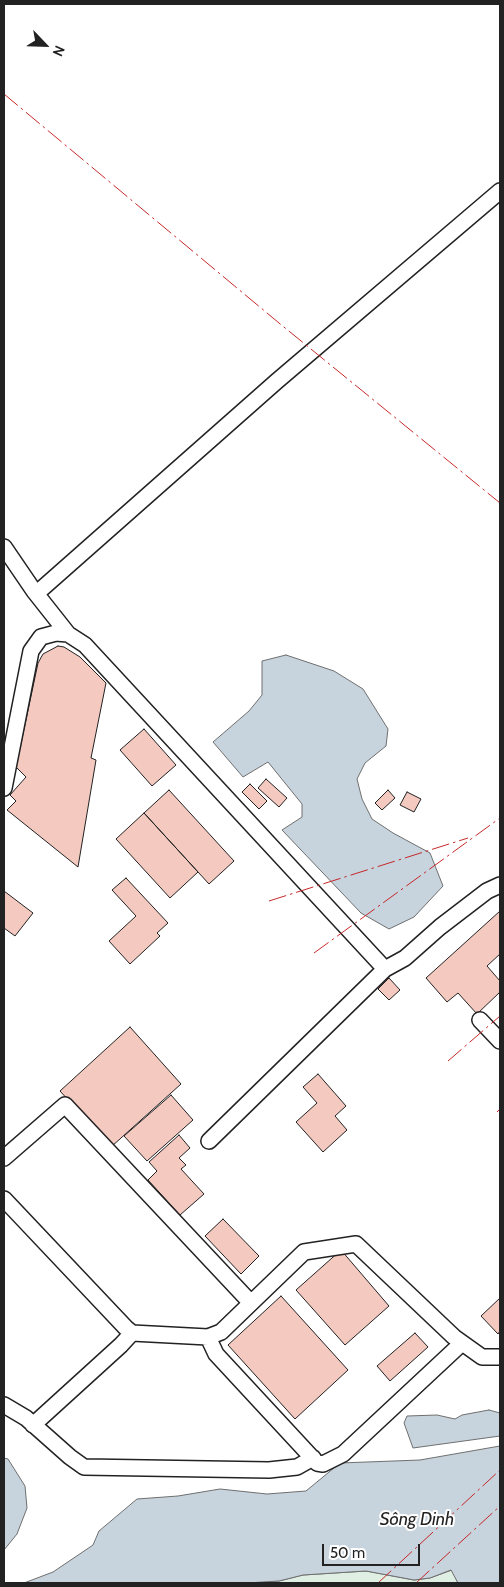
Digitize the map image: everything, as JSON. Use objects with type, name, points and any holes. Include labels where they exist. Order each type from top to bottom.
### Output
[{"type":"street","points":[[37,593],[277,381],[500,191]]},
{"type":"street","points":[[4,547],[68,634],[85,645],[385,969]]},
{"type":"street","points":[[4,788],[31,651],[41,637],[56,633],[68,634]]},
{"type":"street","points":[[209,1141],[385,969],[405,958],[440,927],[479,897],[500,885]]},
{"type":"street","points":[[480,1020],[500,1041]]},
{"type":"street","points":[[4,1158],[64,1105],[250,1303]]},
{"type":"street","points":[[4,1199],[132,1333],[208,1337],[220,1332],[304,1252],[356,1244],[462,1343],[482,1357],[500,1357]]},
{"type":"street","points":[[33,1425],[132,1333]]},
{"type":"street","points":[[208,1337],[216,1354],[317,1463],[323,1464],[343,1454],[462,1343]]},
{"type":"street","points":[[4,1405],[26,1418],[84,1467],[269,1470],[297,1467],[313,1458]]},
{"type":"green space","points":[[452,1570],[458,1583],[246,1583],[279,1581],[303,1575],[366,1571],[414,1580],[430,1578]]},
{"type":"water","points":[[286,655],[334,671],[363,689],[388,729],[386,746],[365,763],[357,779],[362,799],[372,819],[430,853],[443,886],[414,917],[389,929],[361,913],[282,830],[302,817],[302,804],[268,762],[243,777],[213,742],[249,711],[262,695],[262,661]]},
{"type":"water","points":[[489,1410],[500,1413],[500,1436],[413,1448],[404,1423],[407,1416],[437,1415],[455,1419],[462,1415]]},
{"type":"water","name":"Sông Dinh","points":[[500,1446],[500,1583],[458,1583],[451,1570],[430,1578],[414,1580],[366,1571],[303,1575],[279,1581],[246,1583],[24,1583],[53,1572],[93,1545],[99,1531],[137,1499],[178,1496],[220,1489],[267,1494],[306,1491],[340,1463],[420,1460]]},
{"type":"water","points":[[4,1458],[8,1459],[25,1486],[27,1508],[17,1534],[4,1550]]},
{"type":"building","points":[[58,646],[64,647],[80,657],[106,683],[91,758],[96,760],[78,867],[7,810],[16,801],[10,795],[26,777],[16,767],[38,663],[43,654]]},
{"type":"building","points":[[144,729],[176,765],[152,786],[120,750]]},
{"type":"building","points":[[266,779],[287,798],[279,807],[258,788]]},
{"type":"building","points":[[250,784],[267,801],[259,809],[242,792]]},
{"type":"building","points":[[169,790],[234,861],[209,884],[144,813]]},
{"type":"building","points":[[388,790],[395,798],[382,810],[375,803]]},
{"type":"building","points":[[407,792],[421,799],[414,812],[400,805]]},
{"type":"building","points":[[144,813],[198,872],[170,898],[116,839]]},
{"type":"building","points":[[126,878],[168,923],[157,933],[160,936],[130,964],[109,941],[136,916],[112,890]]},
{"type":"building","points":[[4,891],[33,913],[15,936],[4,928]]},
{"type":"building","points":[[500,911],[500,954],[487,966],[500,981],[500,992],[477,1014],[458,993],[447,1002],[426,978]]},
{"type":"building","points":[[389,978],[400,990],[389,1000],[378,989]]},
{"type":"building","points":[[130,1027],[181,1084],[111,1147],[60,1091]]},
{"type":"building","points":[[318,1074],[346,1106],[335,1116],[347,1130],[323,1152],[296,1122],[317,1103],[303,1087]]},
{"type":"building","points":[[171,1095],[193,1120],[147,1161],[124,1136]]},
{"type":"building","points":[[179,1135],[190,1148],[179,1158],[186,1165],[181,1169],[204,1194],[180,1215],[148,1180],[157,1171],[149,1162]]},
{"type":"building","points":[[223,1219],[259,1256],[241,1274],[205,1236]]},
{"type":"building","points":[[341,1250],[389,1306],[345,1345],[296,1290]]},
{"type":"building","points":[[281,1296],[348,1370],[295,1419],[228,1345]]},
{"type":"building","points":[[500,1298],[500,1331],[498,1334],[481,1316]]},
{"type":"building","points":[[415,1333],[428,1347],[390,1381],[377,1366]]},
{"type":"power","points":[[4,94],[279,323],[500,503]]},
{"type":"power","points":[[314,953],[500,818]]},
{"type":"power","points":[[269,901],[468,838]]},
{"type":"power","points":[[448,1061],[500,1016]]},
{"type":"power","points":[[497,1112],[500,1109]]},
{"type":"power","points":[[378,1583],[500,1470]]},
{"type":"power","points":[[416,1583],[500,1506]]}]
